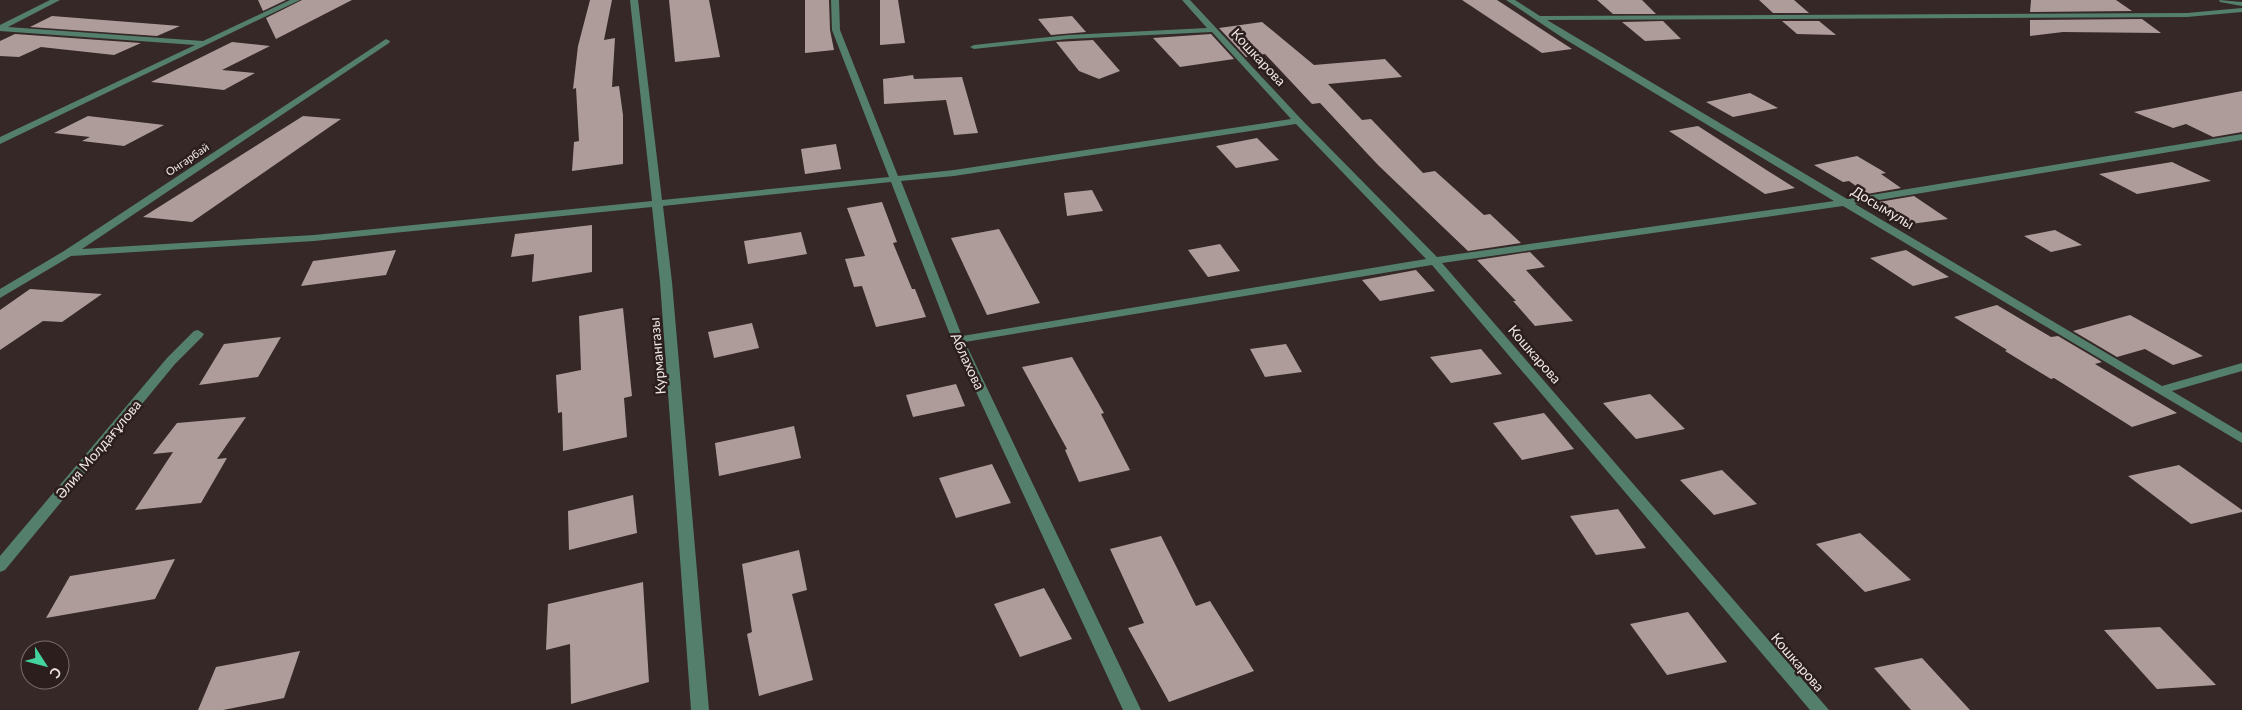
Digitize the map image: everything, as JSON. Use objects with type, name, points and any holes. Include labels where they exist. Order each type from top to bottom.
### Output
[{"type":"street","points":[[0,28],[56,0]]},
{"type":"street","points":[[0,141],[296,0]]},
{"type":"street","name":"Курмангазы","points":[[634,0],[666,282],[700,710]]},
{"type":"street","name":"Аблахова","points":[[835,0],[836,30],[958,340],[1132,710]]},
{"type":"street","name":"Кошкарова","points":[[1186,0],[1298,121],[1436,262],[1820,710]]},
{"type":"street","name":"Досымулы","points":[[1510,0],[2242,439]]},
{"type":"street","points":[[2223,0],[2242,4]]},
{"type":"street","points":[[1538,18],[2187,15],[2242,10]]},
{"type":"street","points":[[0,28],[204,43]]},
{"type":"street","name":"Кошкарова","points":[[974,47],[1068,37],[1213,30]]},
{"type":"street","name":"Онгарбай","points":[[0,294],[68,253],[386,41]]},
{"type":"street","points":[[68,253],[314,238],[894,180],[954,173],[1298,121]]},
{"type":"street","points":[[958,340],[1387,268],[1846,202],[2242,137]]},
{"type":"street","name":"Әлия Молдағұлова","points":[[0,566],[171,361],[198,334]]},
{"type":"street","points":[[2162,390],[2242,367]]},
{"type":"building","points":[[258,0],[286,0],[263,11]]},
{"type":"building","points":[[302,0],[352,0],[276,39],[266,18]]},
{"type":"building","points":[[590,0],[612,0],[604,40],[615,38],[612,87],[619,86],[623,115],[623,164],[572,171],[574,142],[579,141],[576,88],[573,89],[578,46]]},
{"type":"building","points":[[669,0],[709,0],[720,57],[675,62]]},
{"type":"building","points":[[805,0],[829,0],[830,30],[834,50],[805,53]]},
{"type":"building","points":[[880,0],[898,0],[905,43],[880,45]]},
{"type":"building","points":[[1462,0],[1497,0],[1572,49],[1542,53]]},
{"type":"building","points":[[1597,0],[1642,0],[1656,14],[1613,14]]},
{"type":"building","points":[[1759,0],[1794,0],[1809,13],[1773,13]]},
{"type":"building","points":[[2031,0],[2116,0],[2132,11],[2030,12]]},
{"type":"building","points":[[52,16],[180,26],[157,36],[30,27]]},
{"type":"building","points":[[1072,16],[1086,32],[1051,35],[1038,19]]},
{"type":"building","points":[[2142,19],[2161,33],[2063,32],[2030,36],[2030,20]]},
{"type":"building","points":[[1663,21],[1681,39],[1645,41],[1622,22]]},
{"type":"building","points":[[1782,21],[1819,21],[1836,35],[1797,34]]},
{"type":"building","points":[[1262,22],[1314,65],[1385,59],[1402,77],[1328,84],[1362,120],[1371,119],[1423,173],[1435,171],[1484,215],[1490,214],[1521,243],[1468,251],[1378,165],[1320,103],[1312,104],[1265,54],[1246,57],[1219,28]]},
{"type":"building","points":[[15,34],[141,43],[114,55],[41,47],[19,57],[0,56],[0,41]]},
{"type":"building","points":[[1211,34],[1234,59],[1180,67],[1153,38]]},
{"type":"building","points":[[1093,40],[1120,71],[1099,79],[1079,71],[1056,42]]},
{"type":"building","points":[[232,42],[270,46],[222,70],[255,73],[224,90],[151,82]]},
{"type":"building","points":[[913,75],[914,79],[962,77],[978,133],[954,135],[946,100],[884,104],[883,79]]},
{"type":"building","points":[[2242,91],[2242,132],[2213,137],[2186,124],[2173,128],[2134,112]]},
{"type":"building","points":[[1750,93],[1778,108],[1733,117],[1706,102]]},
{"type":"building","points":[[88,116],[164,125],[124,146],[82,141],[90,137],[54,133]]},
{"type":"building","points":[[303,116],[341,119],[192,222],[143,217]]},
{"type":"building","points":[[1698,126],[1795,188],[1765,194],[1669,131]]},
{"type":"building","points":[[1257,138],[1279,160],[1236,168],[1216,146]]},
{"type":"building","points":[[836,144],[841,169],[805,174],[801,149]]},
{"type":"building","points":[[1857,156],[1886,173],[1881,174],[1901,188],[1867,194],[1849,181],[1843,182],[1814,165]]},
{"type":"building","points":[[2172,162],[2211,181],[2137,194],[2099,174]]},
{"type":"building","points":[[1092,190],[1103,211],[1067,216],[1064,193]]},
{"type":"building","points":[[1914,196],[1948,219],[1911,224],[1879,202]]},
{"type":"building","points":[[882,202],[897,242],[893,243],[926,317],[876,327],[862,286],[854,287],[845,259],[865,256],[847,208]]},
{"type":"building","points":[[592,225],[592,272],[532,282],[534,254],[511,257],[515,234]]},
{"type":"building","points":[[999,229],[1040,303],[987,315],[951,238]]},
{"type":"building","points":[[2055,230],[2082,245],[2051,252],[2024,236]]},
{"type":"building","points":[[801,232],[807,254],[748,264],[744,241]]},
{"type":"building","points":[[1220,244],[1240,271],[1208,277],[1188,250]]},
{"type":"building","points":[[396,250],[386,275],[301,286],[313,261]]},
{"type":"building","points":[[1906,250],[1949,277],[1913,286],[1870,258]]},
{"type":"building","points":[[1530,252],[1545,267],[1526,270],[1573,321],[1535,326],[1513,301],[1516,301],[1477,260]]},
{"type":"building","points":[[1416,270],[1435,291],[1380,301],[1362,280]]},
{"type":"building","points":[[30,289],[102,294],[62,322],[43,321],[0,350],[0,310]]},
{"type":"building","points":[[1997,305],[2051,337],[2058,336],[2102,362],[2095,364],[2177,413],[2132,427],[2054,378],[2051,379],[2005,351],[2007,350],[1954,317]]},
{"type":"building","points":[[623,308],[632,396],[624,398],[627,437],[563,451],[562,412],[558,413],[556,375],[581,370],[579,316]]},
{"type":"building","points":[[2130,315],[2203,356],[2173,365],[2145,349],[2117,357],[2073,331]]},
{"type":"building","points":[[752,323],[759,348],[714,358],[708,332]]},
{"type":"building","points":[[281,337],[258,377],[199,385],[224,344]]},
{"type":"building","points":[[1286,344],[1302,372],[1265,377],[1250,349]]},
{"type":"building","points":[[1481,349],[1502,374],[1451,383],[1430,357]]},
{"type":"building","points":[[1072,357],[1104,413],[1101,414],[1130,470],[1079,482],[1065,450],[1067,449],[1022,367]]},
{"type":"building","points":[[956,384],[965,406],[913,417],[906,395]]},
{"type":"building","points":[[1650,394],[1685,429],[1636,439],[1603,403]]},
{"type":"building","points":[[1544,413],[1574,449],[1522,460],[1493,423]]},
{"type":"building","points":[[246,417],[217,459],[227,458],[201,503],[135,510],[173,452],[153,454],[177,423]]},
{"type":"building","points":[[794,426],[801,458],[719,476],[715,443]]},
{"type":"building","points":[[992,464],[1011,503],[956,518],[939,478]]},
{"type":"building","points":[[2179,465],[2242,510],[2242,512],[2191,524],[2128,476]]},
{"type":"building","points":[[1722,470],[1757,504],[1714,515],[1680,480]]},
{"type":"building","points":[[633,495],[637,533],[569,550],[568,511]]},
{"type":"building","points":[[1618,509],[1646,548],[1596,555],[1570,516]]},
{"type":"building","points":[[1860,533],[1911,580],[1865,592],[1816,544]]},
{"type":"building","points":[[1161,536],[1196,606],[1210,601],[1254,671],[1169,702],[1128,628],[1144,623],[1110,549]]},
{"type":"building","points":[[799,550],[807,590],[792,594],[813,680],[759,696],[747,634],[752,632],[742,564]]},
{"type":"building","points":[[175,559],[155,599],[46,618],[70,576]]},
{"type":"building","points":[[643,582],[649,682],[571,704],[570,644],[546,650],[548,604]]},
{"type":"building","points":[[1044,588],[1072,639],[1020,657],[994,604]]},
{"type":"building","points":[[1688,612],[1727,662],[1667,675],[1630,624]]},
{"type":"building","points":[[2160,627],[2216,685],[2157,689],[2104,630]]},
{"type":"building","points":[[300,651],[284,698],[223,710],[198,710],[216,667]]},
{"type":"building","points":[[1922,658],[1970,710],[1911,710],[1874,668]]}]
